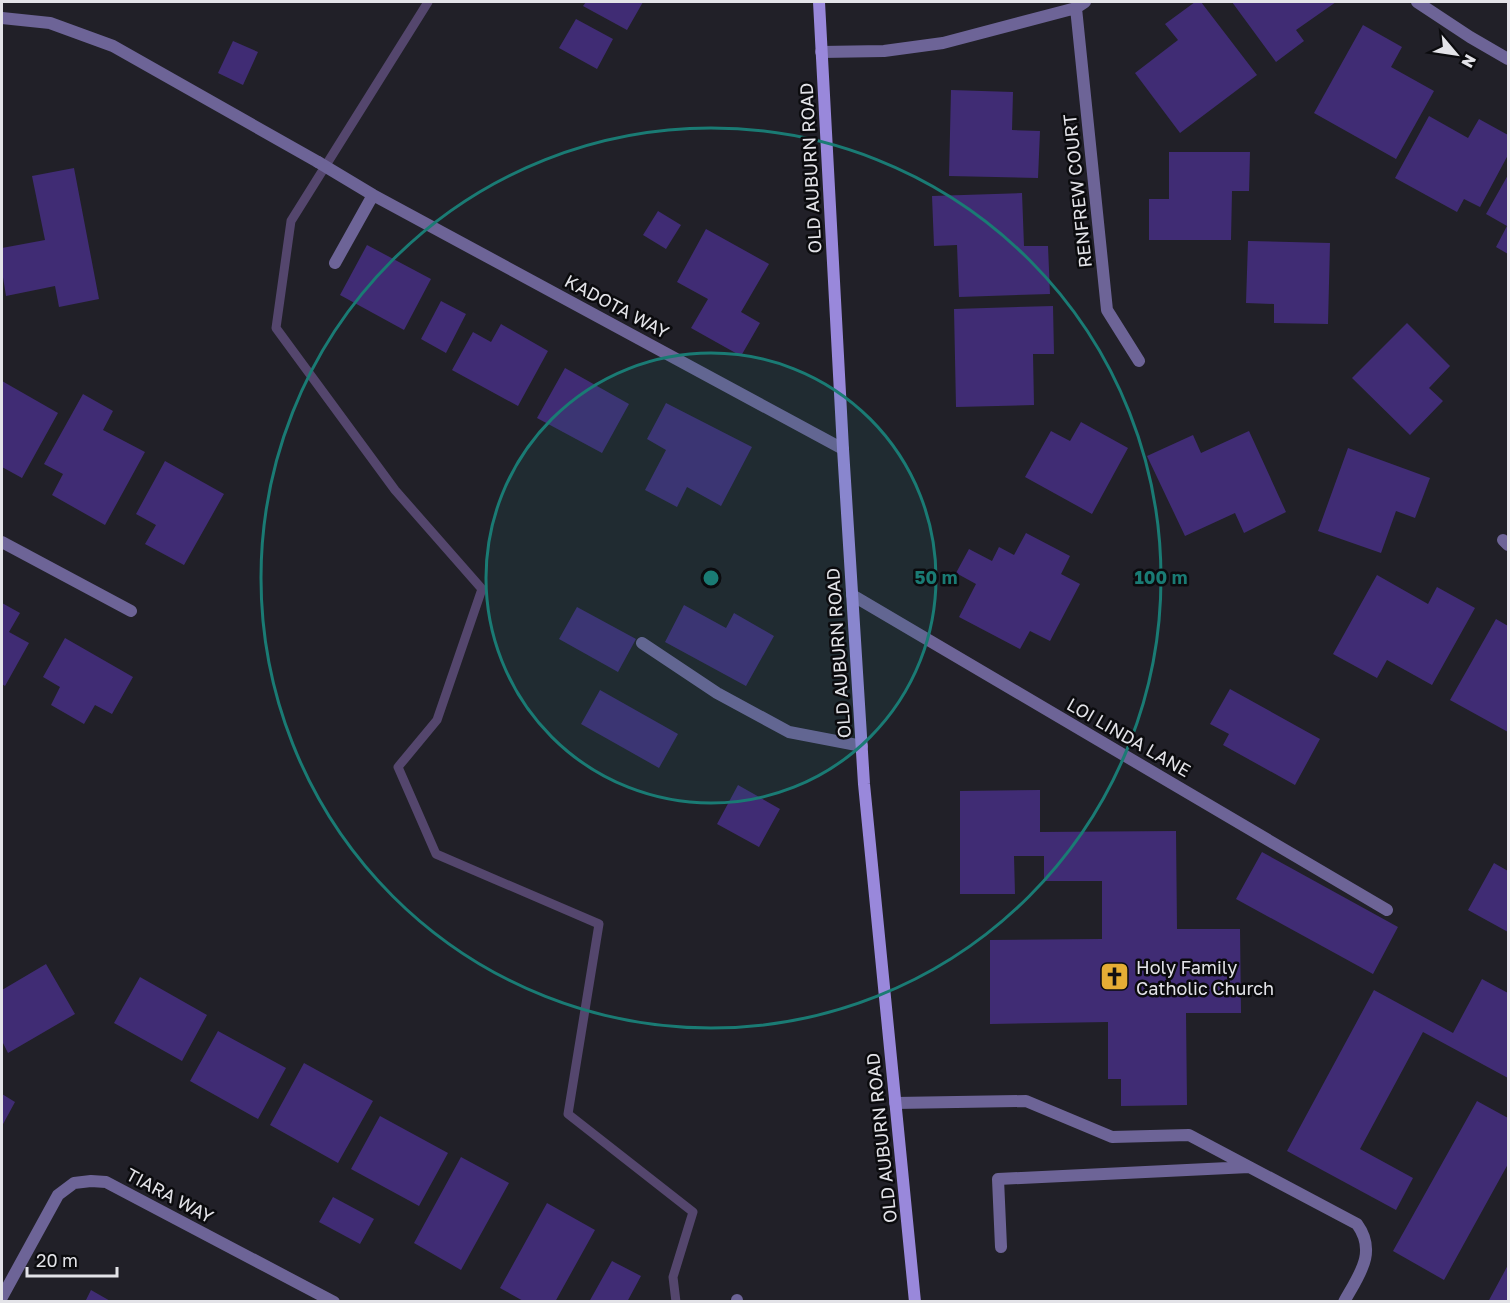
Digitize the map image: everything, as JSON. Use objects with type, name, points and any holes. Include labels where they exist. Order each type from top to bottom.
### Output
[{"type":"main road","name":"OLD AUBURN ROAD","points":[[819,2],[843,449],[862,746],[915,1302]]},
{"type":"street","points":[[1417,2],[1470,37],[1509,59]]},
{"type":"street","points":[[821,52],[884,51],[943,43],[1081,5]]},
{"type":"street","name":"RENFREW COURT","points":[[1081,5],[1107,310],[1139,361]]},
{"type":"street","name":"KADOTA WAY","points":[[2,18],[50,23],[114,46],[373,195],[843,449]]},
{"type":"street","points":[[335,263],[373,195]]},
{"type":"street","points":[[2,542],[130,611]]},
{"type":"street","name":"LOI LINDA LANE","points":[[852,595],[1387,910]]},
{"type":"street","points":[[642,643],[717,693],[789,732],[862,746]]},
{"type":"street","points":[[895,1104],[1026,1101],[1112,1137],[1190,1135],[1357,1224],[1363,1232],[1365,1264],[1344,1302]]},
{"type":"street","points":[[1002,1247],[998,1179],[1250,1167]]},
{"type":"street","name":"TIARA WAY","points":[[2,1297],[58,1196],[74,1183],[92,1181],[106,1182],[334,1302]]},
{"type":"building","points":[[586,2],[643,2],[627,30],[583,6]]},
{"type":"building","points":[[1195,2],[1201,2],[1257,75],[1180,133],[1135,73],[1178,40],[1165,24]]},
{"type":"building","points":[[1232,2],[1336,2],[1296,30],[1304,41],[1276,62]]},
{"type":"building","points":[[576,19],[613,39],[597,69],[559,48]]},
{"type":"building","points":[[1363,25],[1402,47],[1391,67],[1434,91],[1396,159],[1314,113]]},
{"type":"building","points":[[233,41],[258,52],[243,85],[218,73]]},
{"type":"building","points":[[951,90],[1013,92],[1012,130],[1040,131],[1038,178],[949,176]]},
{"type":"building","points":[[1429,116],[1468,138],[1479,119],[1508,135],[1508,155],[1480,207],[1464,199],[1457,212],[1395,178]]},
{"type":"building","points":[[1169,152],[1250,152],[1249,191],[1232,191],[1231,240],[1149,240],[1149,199],[1169,199]]},
{"type":"building","points":[[74,168],[99,299],[59,307],[55,286],[6,296],[2,271],[2,248],[45,240],[32,176]]},
{"type":"building","points":[[1508,175],[1508,254],[1496,247],[1507,226],[1486,214]]},
{"type":"building","points":[[1022,193],[1024,246],[1048,246],[1050,294],[959,297],[957,245],[934,246],[932,196]]},
{"type":"building","points":[[658,211],[681,225],[666,249],[643,235]]},
{"type":"building","points":[[706,229],[769,264],[741,312],[760,323],[741,356],[691,328],[708,299],[677,282]]},
{"type":"building","points":[[1248,241],[1330,243],[1328,324],[1274,323],[1274,304],[1246,303]]},
{"type":"building","points":[[367,245],[431,279],[404,330],[340,295]]},
{"type":"building","points":[[441,301],[466,314],[446,353],[421,339]]},
{"type":"building","points":[[1053,306],[1054,354],[1033,354],[1034,405],[956,407],[954,309]]},
{"type":"building","points":[[1407,323],[1450,366],[1429,388],[1443,401],[1410,435],[1352,378]]},
{"type":"building","points":[[501,324],[548,351],[518,406],[452,370],[473,332],[491,342]]},
{"type":"building","points":[[565,368],[629,404],[602,453],[537,418]]},
{"type":"building","points":[[2,381],[58,413],[22,478],[2,467]]},
{"type":"building","points":[[83,394],[113,411],[103,430],[145,452],[105,525],[52,495],[63,474],[44,464]]},
{"type":"building","points":[[666,403],[752,447],[721,506],[687,487],[677,507],[645,490],[666,450],[647,439]]},
{"type":"building","points":[[1081,422],[1128,448],[1092,514],[1025,477],[1051,431],[1070,441]]},
{"type":"building","points":[[1249,431],[1286,512],[1244,533],[1235,513],[1185,536],[1147,456],[1193,435],[1201,453]]},
{"type":"building","points":[[1348,448],[1430,478],[1415,518],[1396,511],[1381,553],[1318,531]]},
{"type":"building","points":[[165,461],[224,494],[184,565],[145,544],[156,525],[136,514]]},
{"type":"building","points":[[1026,533],[1070,556],[1061,574],[1080,584],[1050,641],[1030,631],[1020,649],[959,617],[976,584],[956,573],[969,549],[992,561],[999,547],[1014,555]]},
{"type":"building","points":[[1377,575],[1428,604],[1437,587],[1475,608],[1432,685],[1387,660],[1377,678],[1333,654]]},
{"type":"building","points":[[2,603],[20,613],[9,632],[29,643],[5,686],[2,684]]},
{"type":"building","points":[[684,605],[726,628],[734,613],[774,636],[746,686],[665,642]]},
{"type":"building","points":[[577,607],[636,639],[618,672],[559,639]]},
{"type":"building","points":[[1496,619],[1508,626],[1508,732],[1450,700]]},
{"type":"building","points":[[65,638],[133,677],[112,714],[95,705],[84,724],[51,705],[60,687],[43,677]]},
{"type":"building","points":[[1230,689],[1320,739],[1295,785],[1223,745],[1229,734],[1210,724]]},
{"type":"building","points":[[600,690],[678,734],[659,768],[581,724]]},
{"type":"building","points":[[738,785],[780,809],[759,847],[717,824]]},
{"type":"building","name":"Holy Family Catholic Church","points":[[1040,790],[1040,832],[1176,831],[1177,929],[1240,929],[1241,1013],[1186,1013],[1187,1105],[1121,1106],[1121,1079],[1108,1079],[1108,1022],[990,1024],[990,940],[1102,939],[1102,881],[1044,881],[1044,856],[1014,856],[1015,894],[960,894],[960,791]]},
{"type":"building","points":[[1262,852],[1398,927],[1373,974],[1236,899]]},
{"type":"building","points":[[1494,863],[1508,871],[1508,932],[1468,910]]},
{"type":"building","points":[[46,964],[75,1014],[8,1053],[2,1041],[2,990]]},
{"type":"building","points":[[140,977],[207,1015],[182,1061],[114,1023]]},
{"type":"building","points":[[1482,979],[1508,993],[1508,1078],[1423,1032],[1360,1149],[1413,1178],[1396,1210],[1287,1151],[1374,990],[1453,1033]]},
{"type":"building","points":[[218,1031],[286,1068],[258,1119],[190,1081]]},
{"type":"building","points":[[304,1063],[373,1101],[338,1163],[270,1125]]},
{"type":"building","points":[[2,1094],[15,1102],[2,1126]]},
{"type":"building","points":[[1477,1101],[1508,1118],[1508,1164],[1444,1280],[1393,1251]]},
{"type":"building","points":[[380,1116],[448,1153],[419,1206],[351,1169]]},
{"type":"building","points":[[461,1157],[509,1183],[461,1270],[414,1243]]},
{"type":"building","points":[[333,1197],[374,1219],[360,1244],[319,1222]]},
{"type":"building","points":[[547,1203],[595,1230],[555,1302],[525,1302],[500,1288]]},
{"type":"building","points":[[612,1261],[641,1276],[627,1302],[589,1302]]},
{"type":"building","points":[[1508,1265],[1508,1302],[1488,1302]]},
{"type":"building","points":[[91,1290],[112,1302],[85,1302]]},
{"type":"waterway","points":[[428,2],[291,221],[276,328],[395,490],[482,589],[437,720],[398,767],[436,854],[599,924],[568,1114],[693,1212],[673,1277],[676,1302]]},
{"type":"place","name":"Holy Family Catholic Church","points":[[1115,977]]}]
